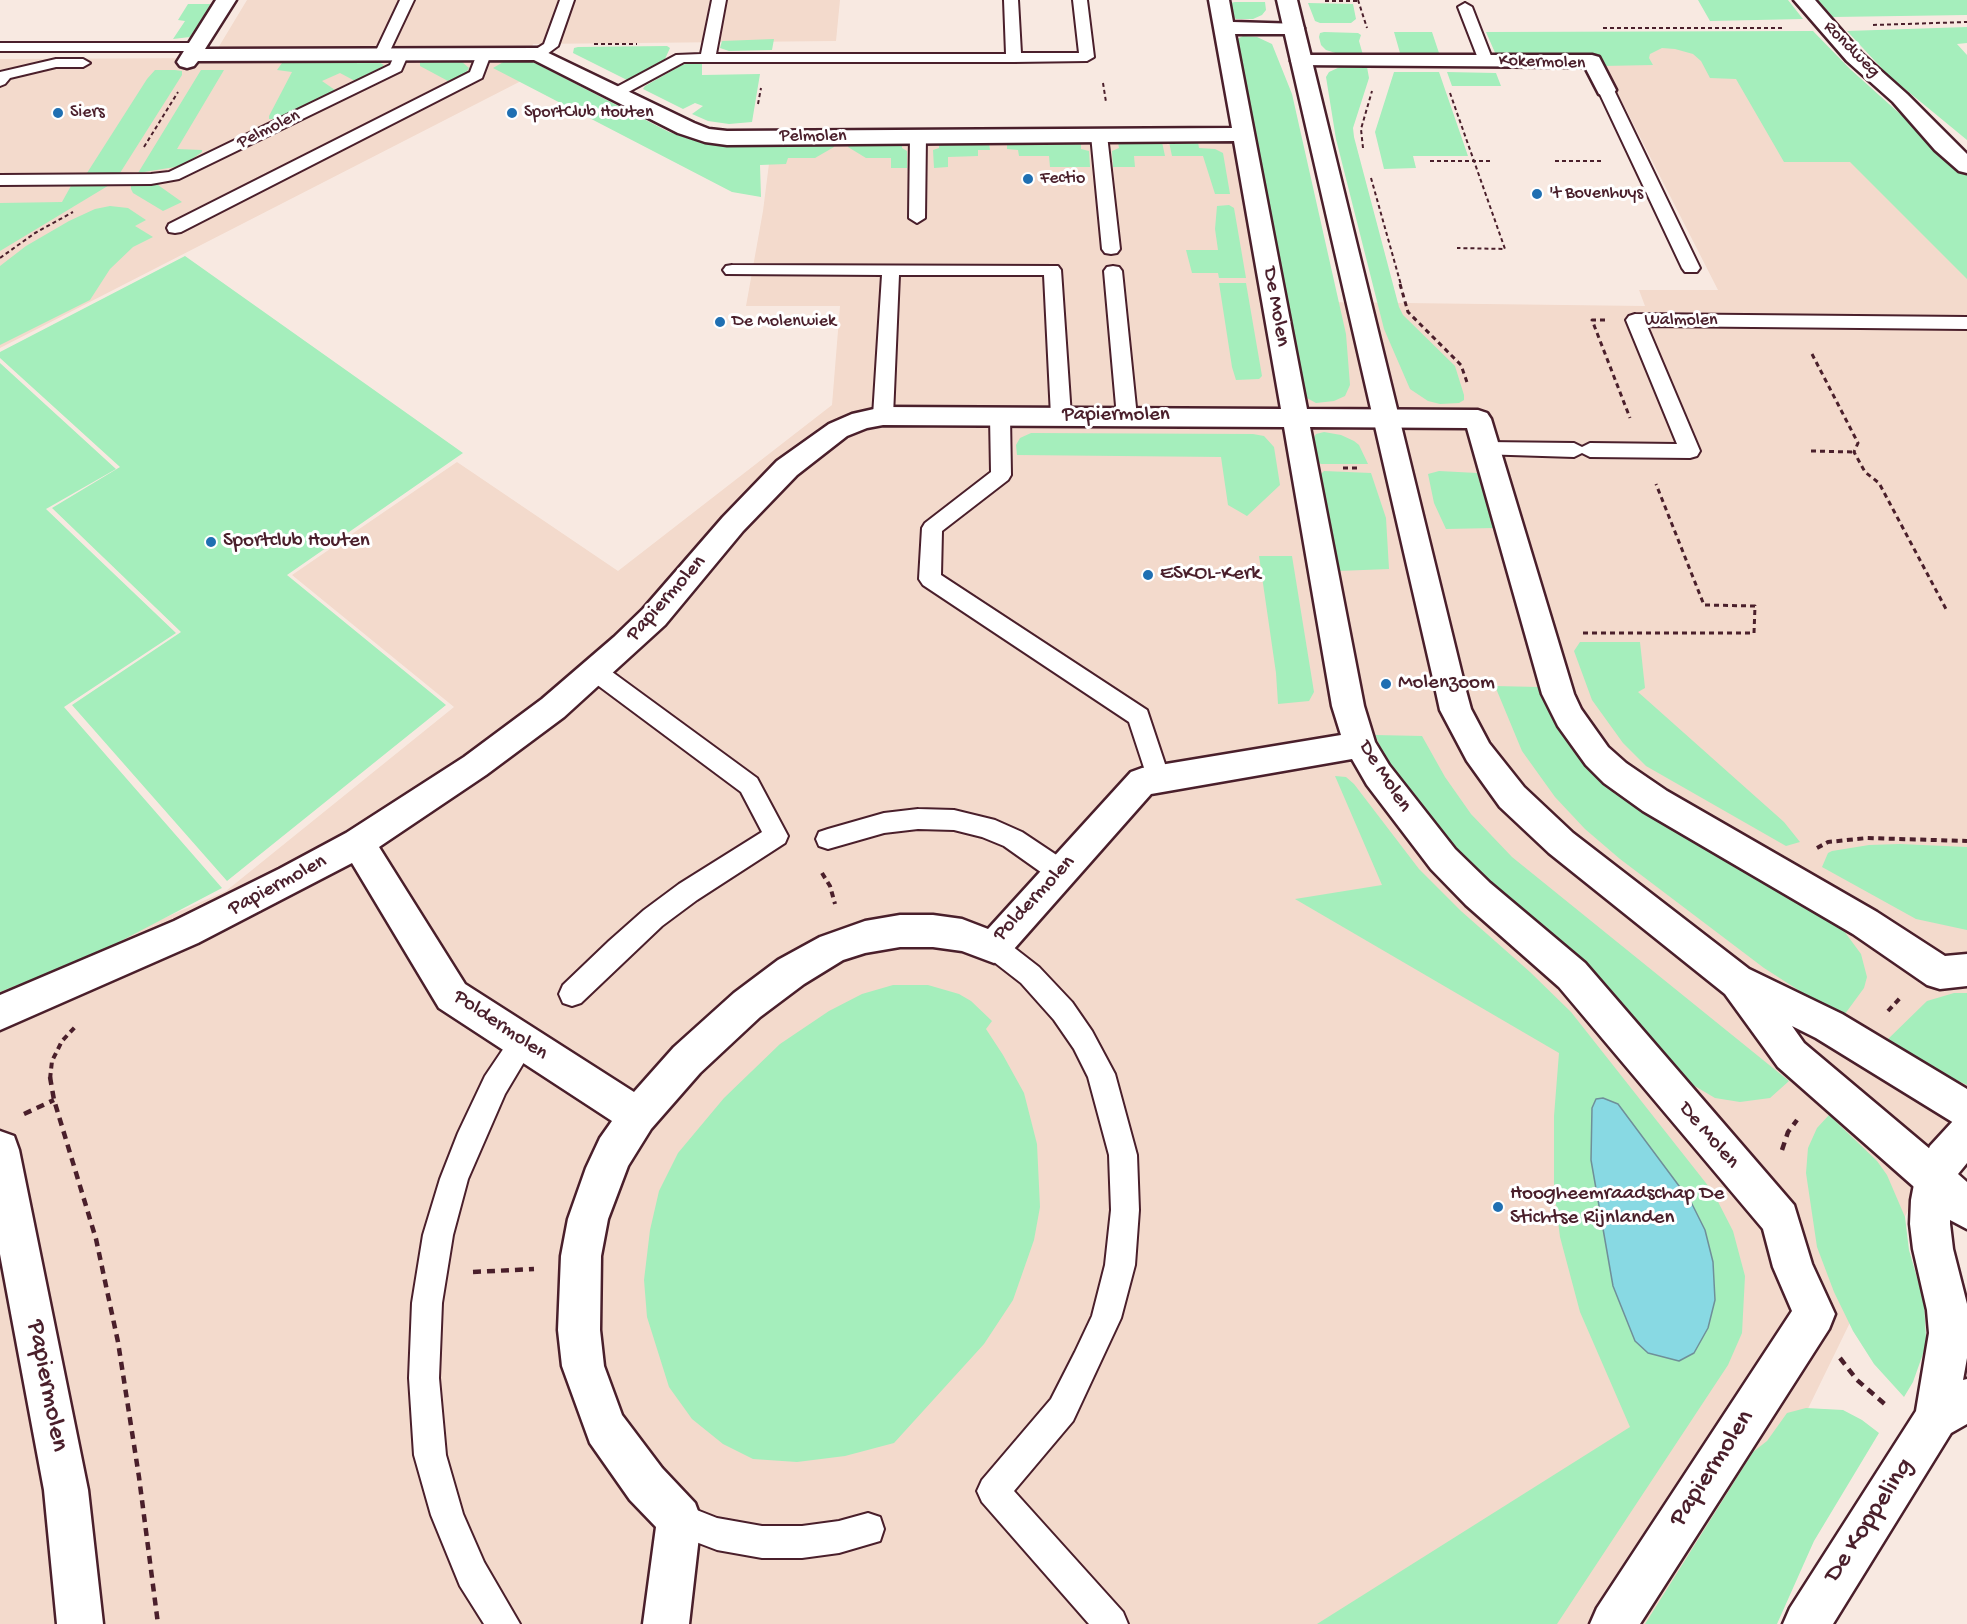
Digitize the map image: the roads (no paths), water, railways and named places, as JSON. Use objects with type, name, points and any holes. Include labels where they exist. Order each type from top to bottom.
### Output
[{"type":"street","points":[[187,57],[226,0]]},
{"type":"street","name":"De Molen","points":[[1219,0],[1348,706],[1360,745],[1378,775],[1443,859],[1478,894],[1572,975],[1780,1219],[1793,1267],[1814,1314]]},
{"type":"street","points":[[1287,0],[1456,710],[1478,752],[1512,797],[1561,843],[1736,981],[1828,1026],[1967,1110]]},
{"type":"street","name":"Rondweg","points":[[1804,0],[1854,57],[1900,98],[1943,145],[1967,166]]},
{"type":"street","points":[[1224,28],[1294,28]]},
{"type":"street","name":"Pelmolen","points":[[187,57],[538,54],[696,132],[716,137],[1243,134]]},
{"type":"street","name":"Kokermolen","points":[[1301,61],[1592,61],[1606,90]]},
{"type":"street","name":"Rondweg","points":[[1900,98],[1967,144]]},
{"type":"street","name":"Papiermolen","points":[[0,1013],[232,911],[358,843],[475,766],[553,708],[596,672],[654,616],[733,524],[787,468],[838,430],[861,420],[883,416],[1385,418]]},
{"type":"street","points":[[1385,418],[1478,419],[1558,694],[1569,717],[1597,756],[1622,778],[1655,801],[1865,923],[1940,973],[1967,970]]},
{"type":"street","name":"Poldermolen","points":[[679,1519],[646,1484],[605,1428],[583,1366],[579,1330],[580,1268],[588,1219],[600,1182],[614,1152],[638,1116],[687,1059],[747,1005],[791,972],[832,948],[865,937],[900,931],[933,931],[962,935],[994,947],[1142,782],[1360,745]]},
{"type":"street","name":"Poldermolen","points":[[358,843],[445,989],[452,996],[638,1116]]},
{"type":"street","points":[[1736,981],[1791,1055],[1967,1209]]},
{"type":"street","points":[[1935,1179],[1944,1160],[1967,1134]]},
{"type":"street","name":"Papiermolen","points":[[0,1150],[66,1490],[80,1624]]},
{"type":"street","name":"De Koppeling","points":[[1806,1624],[1951,1409],[1948,1310],[1933,1249],[1930,1224],[1935,1179]]},
{"type":"street","name":"Papiermolen","points":[[1613,1624],[1814,1314]]},
{"type":"street","points":[[666,1624],[679,1519]]},
{"type":"lane","points":[[391,55],[407,0]]},
{"type":"lane","points":[[538,54],[551,46],[567,0]]},
{"type":"lane","points":[[708,58],[719,0]]},
{"type":"lane","points":[[1011,0],[1014,58]]},
{"type":"lane","points":[[616,93],[681,58],[1087,57],[1080,0]]},
{"type":"lane","points":[[1466,7],[1486,61]]},
{"type":"lane","points":[[0,47],[187,57]]},
{"type":"lane","points":[[175,228],[477,75],[484,54]]},
{"type":"lane","name":"Pelmolen","points":[[0,180],[159,179],[180,174],[396,68],[391,55]]},
{"type":"lane","points":[[0,81],[5,75],[56,63],[104,63]]},
{"type":"lane","name":"Kokermolen","points":[[1606,90],[1691,268]]},
{"type":"lane","points":[[1104,135],[1111,249]]},
{"type":"lane","points":[[917,218],[918,136]]},
{"type":"lane","points":[[732,270],[1052,270],[1061,416]]},
{"type":"lane","points":[[883,416],[891,270]]},
{"type":"lane","points":[[1113,271],[1127,417]]},
{"type":"lane","name":"Walmolen","points":[[1486,449],[1690,451],[1635,320],[1967,323]]},
{"type":"lane","points":[[1000,416],[1001,475],[932,528],[930,579],[1139,717],[1158,779]]},
{"type":"lane","points":[[572,994],[653,918],[688,892],[776,836],[748,785],[596,672]]},
{"type":"lane","points":[[828,839],[884,823],[918,819],[954,820],[986,827],[1013,839],[1061,872]]},
{"type":"lane","points":[[994,947],[1030,975],[1063,1011],[1083,1040],[1101,1074],[1123,1155],[1125,1210],[1120,1265],[1106,1317],[1086,1363],[1062,1410],[993,1491],[1111,1624]]},
{"type":"lane","points":[[502,1624],[472,1574],[447,1515],[430,1455],[424,1378],[427,1303],[444,1213],[454,1179],[471,1133],[495,1085],[523,1042]]},
{"type":"lane","name":"Poldermolen","points":[[679,1519],[717,1534],[762,1542],[802,1542],[839,1537],[868,1529]]},
{"type":"water","points":[[1603,1098],[1618,1104],[1691,1202],[1705,1230],[1713,1262],[1715,1300],[1708,1328],[1694,1353],[1679,1361],[1648,1353],[1635,1341],[1613,1286],[1591,1160],[1592,1108],[1596,1099]]},
{"type":"place","name":"Siers","points":[[58,113]]},
{"type":"place","name":"SportClub Houten","points":[[512,113]]},
{"type":"place","name":"Fectio","points":[[1028,179]]},
{"type":"place","name":"'t Bovenhuys","points":[[1537,194]]},
{"type":"place","name":"De Molenwiek","points":[[720,322]]},
{"type":"place","name":"Sportclub Houten","points":[[211,542]]},
{"type":"place","name":"ESKOL-Kerk","points":[[1148,575]]},
{"type":"place","name":"Molenzoom","points":[[1386,684]]},
{"type":"place","name":"Hoogheemraadschap De Stichtse Rijnlanden","points":[[1498,1207]]}]
